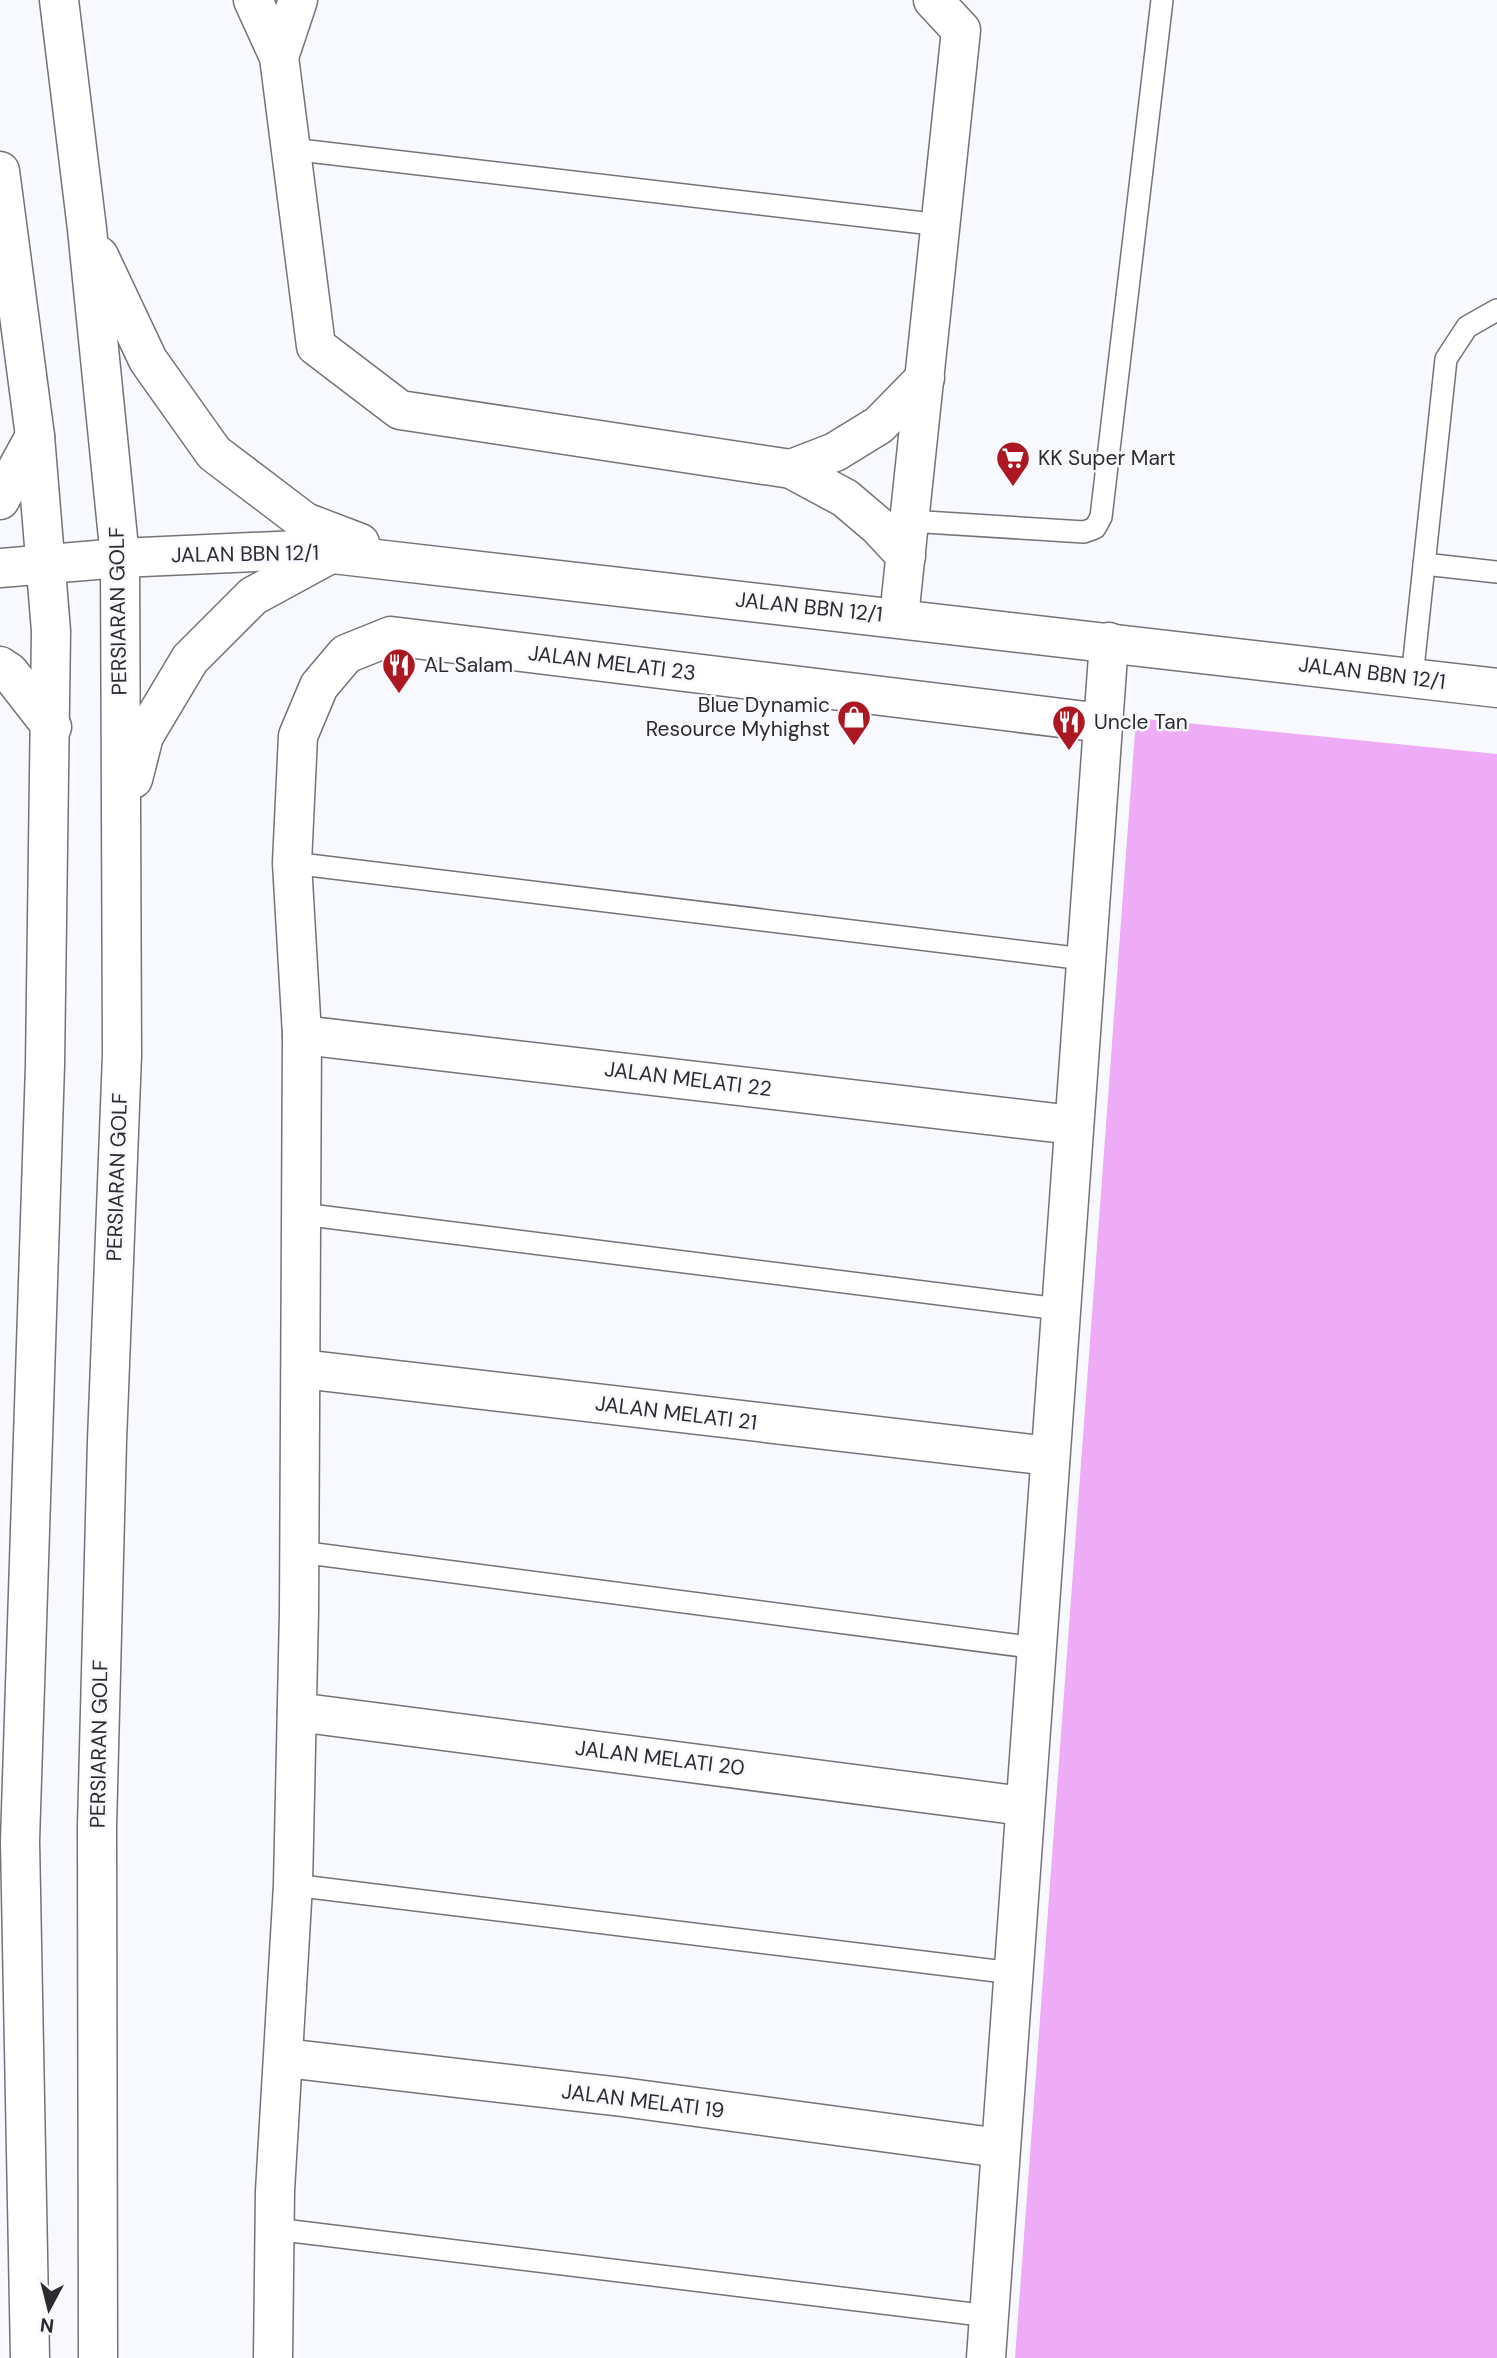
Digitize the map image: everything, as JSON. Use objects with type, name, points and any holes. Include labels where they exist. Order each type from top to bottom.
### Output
[{"type":"street","name":"PERSIARAN GOLF","points":[[59,0],[87,229],[120,558],[122,1055],[107,1441],[97,1827],[98,2358]]},
{"type":"street","points":[[253,0],[279,57],[316,346],[400,410],[791,469],[845,498],[878,526],[908,539]]},
{"type":"street","points":[[279,57],[298,0]]},
{"type":"street","points":[[899,617],[961,30],[935,1]]},
{"type":"street","points":[[0,171],[35,436],[51,631],[52,727],[44,1092],[20,1841],[30,2358]]},
{"type":"street","points":[[87,229],[148,360],[214,453],[305,522],[411,562]]},
{"type":"street","points":[[791,469],[835,453],[879,425],[925,378]]},
{"type":"street","points":[[0,500],[35,436]]},
{"type":"street","name":"JALAN BBN 12/1","points":[[0,568],[120,558],[298,550],[899,617],[1497,688]]},
{"type":"street","points":[[121,822],[144,736],[190,659],[253,596],[332,553]]},
{"type":"street","name":"JALAN MELATI 23","points":[[273,2358],[275,2229],[293,1885],[300,1552],[302,1035],[292,863],[298,737],[319,686],[346,654],[391,636],[1102,723]]},
{"type":"street","points":[[986,2358],[1023,1806],[1037,1648],[1084,959],[1109,642]]},
{"type":"street","points":[[0,666],[9,672],[52,727]]},
{"type":"street","name":"JALAN MELATI 22","points":[[302,1035],[1073,1125]]},
{"type":"street","name":"JALAN MELATI 21","points":[[302,1369],[1049,1455]]},
{"type":"street","name":"JALAN MELATI 20","points":[[297,1712],[1023,1806]]},
{"type":"street","name":"JALAN MELATI 19","points":[[285,2058],[622,2097],[1000,2148]]},
{"type":"lane","points":[[908,539],[1084,532],[1095,528],[1101,517],[1162,0]]},
{"type":"lane","points":[[291,149],[941,225]]},
{"type":"lane","points":[[1412,678],[1446,359],[1467,327],[1497,310]]},
{"type":"lane","points":[[1424,564],[1497,572]]},
{"type":"lane","points":[[292,863],[1084,959]]},
{"type":"lane","points":[[302,1214],[1059,1309]]},
{"type":"lane","points":[[300,1552],[1037,1648]]},
{"type":"lane","points":[[293,1885],[1013,1973]]},
{"type":"lane","points":[[275,2229],[989,2316]]},
{"type":"shaded area","points":[[1136,718],[1497,754],[1497,2358],[1015,2358]]},
{"type":"place","name":"KK Super Mart","points":[[1013,488]]},
{"type":"place","name":"AL Salam","points":[[399,695]]},
{"type":"place","name":"Blue Dynamic Resource Myhighst","points":[[854,747]]},
{"type":"place","name":"Uncle Tan","points":[[1069,752]]}]
